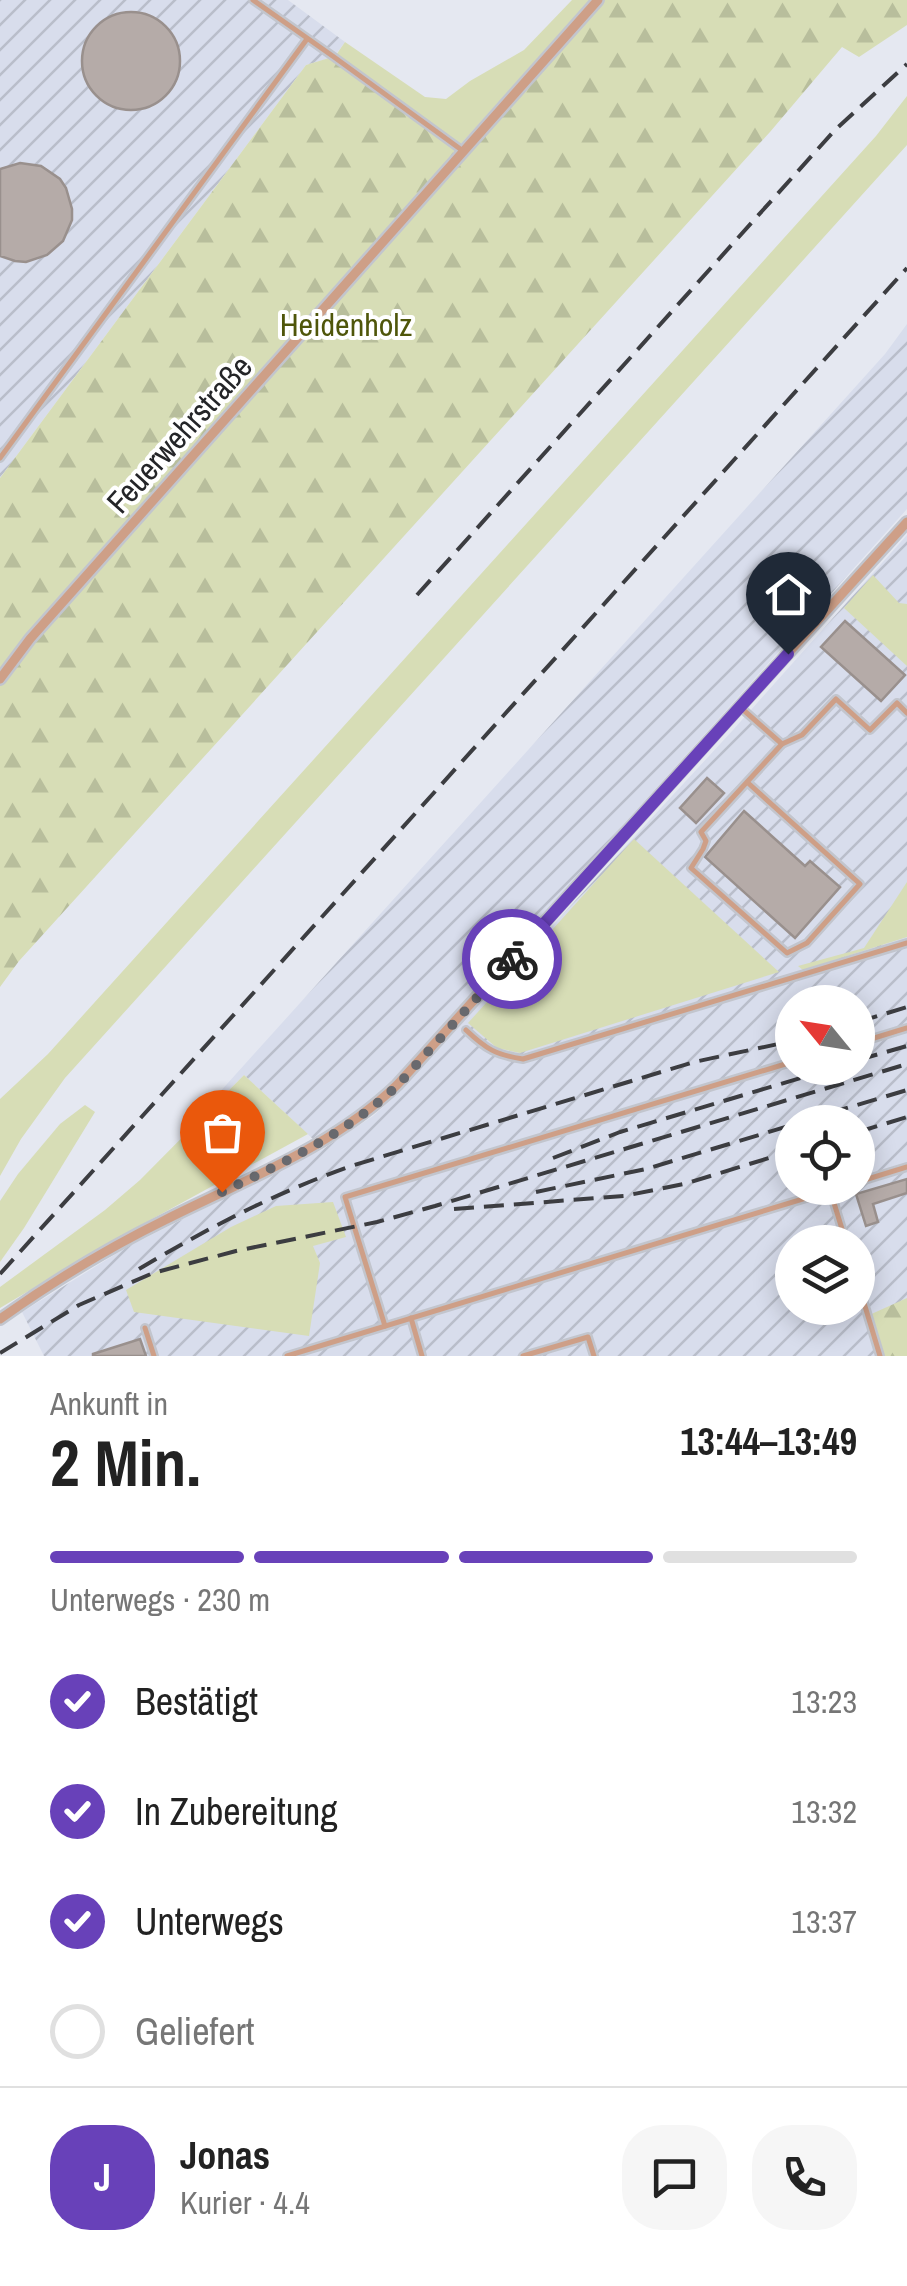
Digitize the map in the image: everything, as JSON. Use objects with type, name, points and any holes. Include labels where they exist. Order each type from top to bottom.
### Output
[{"type":"street","name":"Feuerwehrstraße","points":[[0,679],[43,624],[598,0]]},
{"type":"street","points":[[0,1319],[134,1236],[310,1150],[378,1103],[907,522]]},
{"type":"lane","points":[[253,0],[463,152]]},
{"type":"lane","points":[[0,458],[307,40]]},
{"type":"lane","points":[[748,782],[860,884],[807,943],[787,953],[691,868],[704,850],[706,840],[701,832],[782,744],[802,735],[836,699],[870,730],[897,704],[907,713]]},
{"type":"lane","points":[[740,707],[782,744]]},
{"type":"lane","points":[[466,1030],[498,1055],[523,1059],[907,943]]},
{"type":"lane","points":[[875,1037],[907,1028]]},
{"type":"lane","points":[[385,1326],[345,1198],[775,1067]]},
{"type":"lane","points":[[875,1176],[907,1166]]},
{"type":"lane","points":[[287,1356],[781,1205]]},
{"type":"lane","points":[[412,1318],[421,1353]]},
{"type":"lane","points":[[871,1325],[880,1356]]},
{"type":"lane","points":[[146,1328],[154,1356]]},
{"type":"lane","points":[[523,1356],[588,1337],[594,1356]]},
{"type":"shaded area","points":[[0,0],[288,0],[345,42],[334,57],[306,65],[0,478]]},
{"type":"shaded area","points":[[907,324],[907,509],[394,1080],[359,1111],[314,1140],[244,1075],[222,1097],[218,1094],[885,354]]},
{"type":"shaded area","points":[[907,535],[907,1356],[44,1356],[22,1312],[127,1247],[323,1149],[392,1099]]},
{"type":"green space","points":[[572,0],[590,0],[459,146],[336,55],[345,42],[425,97],[446,99],[524,50]]},
{"type":"green space","name":"Heidenholz","points":[[604,0],[907,0],[907,25],[859,57],[842,47],[770,132],[19,961],[0,987],[0,478],[306,65],[329,58],[465,155]]},
{"type":"green space","points":[[907,96],[907,145],[65,1078],[0,1176],[0,1099],[48,1054],[876,136]]},
{"type":"green space","points":[[873,575],[899,603],[907,604],[907,666],[844,608]]},
{"type":"green space","points":[[634,839],[779,972],[520,1053],[497,1048],[468,1023]]},
{"type":"green space","points":[[907,882],[907,937],[803,970],[798,966],[864,948]]},
{"type":"green space","points":[[244,1075],[308,1134],[121,1236],[0,1308],[0,1287],[140,1180]]},
{"type":"green space","points":[[85,1105],[95,1112],[0,1262],[0,1201],[60,1124]]},
{"type":"green space","points":[[333,1202],[346,1237],[313,1246],[320,1263],[309,1336],[134,1312],[126,1290],[231,1227],[276,1206]]},
{"type":"green space","points":[[907,1298],[907,1356],[880,1356],[870,1325],[875,1325],[875,1312]]},
{"type":"building","points":[[131,12],[150,16],[166,26],[176,42],[180,61],[176,80],[166,96],[150,106],[131,110],[112,106],[96,96],[86,80],[82,61],[86,42],[96,26],[112,16]]},
{"type":"building","points":[[20,163],[41,166],[60,179],[72,209],[63,241],[47,255],[26,262],[0,256],[0,169]]},
{"type":"building","points":[[845,621],[905,675],[881,701],[821,647]]},
{"type":"building","points":[[707,778],[724,793],[696,823],[680,808]]},
{"type":"building","points":[[744,811],[805,866],[810,861],[840,887],[795,938],[705,857]]},
{"type":"building","points":[[907,1179],[907,1193],[875,1203],[875,1188]]},
{"type":"building","points":[[859,1205],[873,1205],[878,1222],[866,1225]]},
{"type":"building","points":[[140,1339],[146,1356],[93,1356],[93,1354]]},
{"type":"railway","points":[[417,595],[834,131],[907,64]]},
{"type":"railway","points":[[0,1274],[907,268]]},
{"type":"railway","points":[[875,1017],[907,1007]]},
{"type":"railway","points":[[139,1269],[242,1212],[351,1166],[694,1062],[775,1045]]},
{"type":"railway","points":[[875,1055],[907,1046]]},
{"type":"railway","points":[[0,1353],[79,1305],[153,1273],[435,1206],[907,1064]]},
{"type":"railway","points":[[553,1158],[620,1132],[777,1085]]},
{"type":"railway","points":[[857,1105],[907,1090]]},
{"type":"railway","points":[[875,1127],[907,1117]]},
{"type":"railway","points":[[536,1192],[646,1169],[775,1130]]},
{"type":"railway","points":[[454,1209],[624,1196],[684,1184],[775,1156]]},
{"type":"way so far","points":[[222,1192],[310,1150],[357,1120],[398,1085],[512,959]]},
{"type":"route","points":[[512,959],[788,654]]}]
